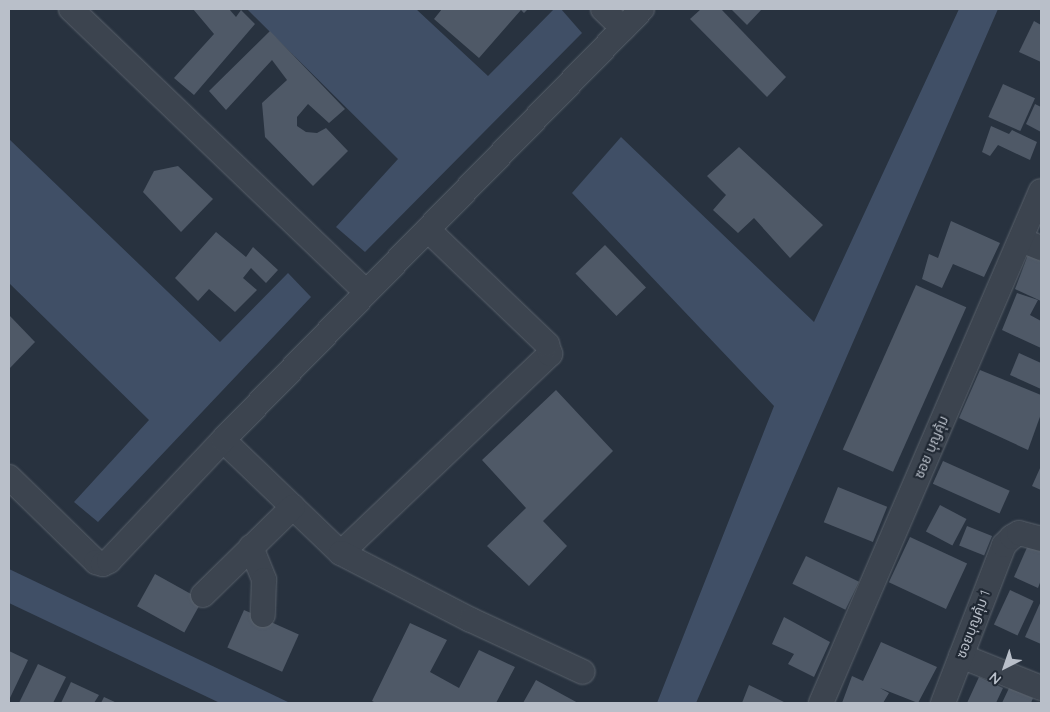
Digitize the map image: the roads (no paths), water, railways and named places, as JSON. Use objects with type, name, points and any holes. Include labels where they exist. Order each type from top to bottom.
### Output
[{"type":"street","points":[[71,9],[366,292]]},
{"type":"street","points":[[603,9],[623,28]]},
{"type":"street","points":[[9,477],[96,562],[106,564],[223,440],[642,9]]},
{"type":"street","name":"ซอย บุญคุ้ม","points":[[821,703],[1031,244],[1041,191]]},
{"type":"street","points":[[341,553],[550,354],[547,344],[428,230]]},
{"type":"street","points":[[223,440],[341,553],[471,620],[583,672]]},
{"type":"street","points":[[203,595],[293,507]]},
{"type":"street","name":"ซอยบุญคุ้ม 1","points":[[943,703],[1004,545],[1019,533],[1041,539]]},
{"type":"street","points":[[251,547],[264,580],[263,615]]},
{"type":"street","points":[[961,656],[1041,688]]},
{"type":"water","points":[[247,9],[416,9],[488,76],[554,9],[561,9],[582,33],[365,252],[336,227],[398,159]]},
{"type":"water","points":[[959,9],[998,9],[696,703],[657,703],[774,406],[572,193],[621,137],[814,322]]},
{"type":"water","points":[[9,139],[220,342],[288,273],[311,297],[98,522],[74,502],[149,420],[9,283]]},
{"type":"water","points":[[9,569],[290,703],[220,703],[9,603]]}]
